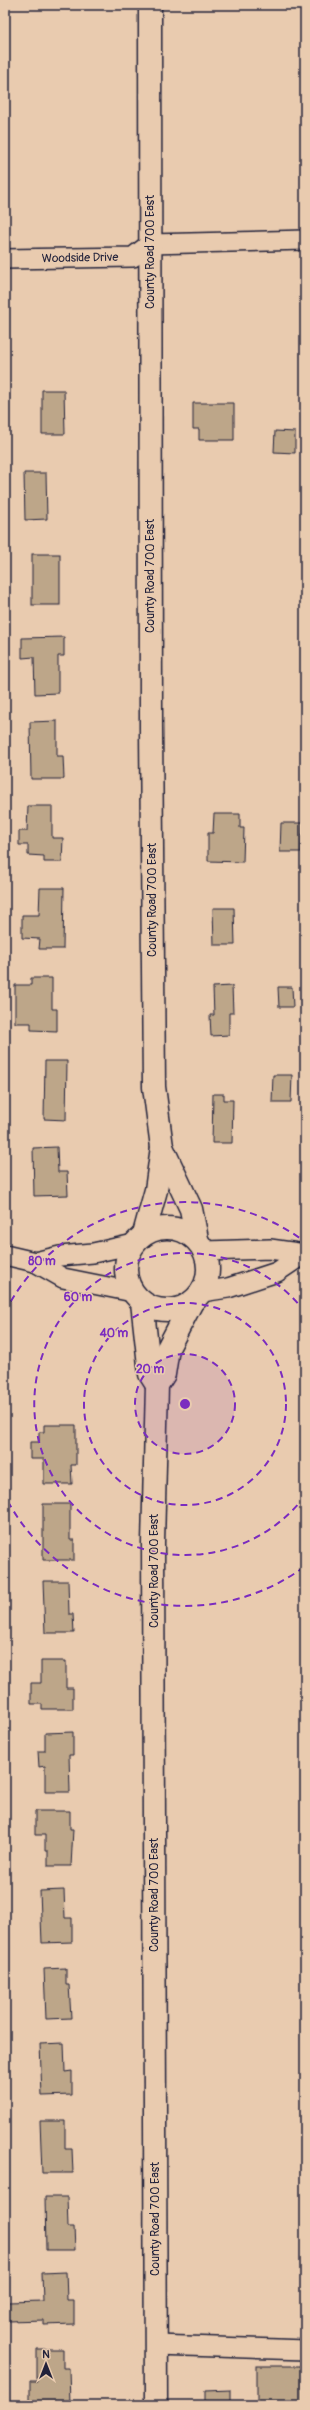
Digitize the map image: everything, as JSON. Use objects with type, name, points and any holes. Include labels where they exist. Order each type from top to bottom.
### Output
[{"type":"main road","name":"County Road 700 East","points":[[139,1239],[156,1190],[162,1147],[154,1087],[150,5]]},
{"type":"main road","name":"County Road 700 East","points":[[162,1147],[191,1208],[201,1245]]},
{"type":"main road","points":[[171,1227],[185,1231],[201,1245],[209,1272],[197,1297],[179,1309],[166,1310],[154,1308],[137,1297],[127,1280],[126,1267],[128,1254],[139,1239],[157,1228],[171,1227]]},
{"type":"main road","name":"County Road 700 East","points":[[137,1297],[150,1374],[157,1385]]},
{"type":"main road","name":"County Road 700 East","points":[[156,2405],[154,1543],[157,1385],[164,1374],[168,1348],[197,1297]]},
{"type":"street","points":[[150,244],[305,240]]},
{"type":"street","name":"Woodside Drive","points":[[5,259],[133,256],[150,244]]},
{"type":"street","points":[[35,1262],[60,1256],[93,1253],[139,1239]]},
{"type":"street","points":[[201,1245],[270,1249],[304,1255]]},
{"type":"street","points":[[5,1255],[35,1262],[63,1278],[137,1297]]},
{"type":"street","points":[[197,1297],[277,1272],[304,1255]]},
{"type":"street","points":[[156,2345],[305,2350]]},
{"type":"building","points":[[5,5],[9,5],[9,12],[5,12]]},
{"type":"building","points":[[42,390],[64,390],[65,434],[42,434]]},
{"type":"building","points":[[193,403],[234,403],[234,440],[199,440],[199,429],[193,429]]},
{"type":"building","points":[[275,431],[295,432],[295,453],[274,452]]},
{"type":"building","points":[[24,473],[46,473],[47,519],[25,520]]},
{"type":"building","points":[[32,554],[60,554],[60,605],[32,605]]},
{"type":"building","points":[[64,637],[64,656],[58,656],[58,693],[35,694],[34,657],[22,658],[22,638]]},
{"type":"building","points":[[57,721],[57,756],[63,756],[64,779],[31,779],[30,722]]},
{"type":"building","points":[[28,806],[52,806],[52,838],[63,838],[62,862],[44,862],[44,856],[28,855],[28,845],[19,845],[19,831],[27,831]]},
{"type":"building","points":[[214,814],[240,814],[240,828],[244,828],[243,862],[208,861],[208,833],[213,833]]},
{"type":"building","points":[[281,823],[302,823],[301,852],[280,852]]},
{"type":"building","points":[[40,888],[64,888],[63,949],[39,949],[40,939],[22,938],[22,915],[39,915]]},
{"type":"building","points":[[213,908],[234,908],[235,945],[214,945]]},
{"type":"building","points":[[31,978],[52,978],[52,1009],[57,1009],[57,1031],[31,1030],[31,1023],[15,1023],[15,985],[31,985]]},
{"type":"building","points":[[232,986],[233,1013],[229,1013],[229,1035],[211,1036],[210,1015],[214,1015],[213,987]]},
{"type":"building","points":[[278,987],[292,987],[293,1007],[279,1007]]},
{"type":"building","points":[[45,1061],[67,1061],[66,1120],[44,1119]]},
{"type":"building","points":[[273,1075],[292,1075],[291,1102],[272,1102]]},
{"type":"building","points":[[213,1094],[224,1094],[224,1100],[233,1100],[232,1143],[212,1143]]},
{"type":"building","points":[[57,1147],[58,1172],[67,1172],[68,1195],[34,1196],[33,1148]]},
{"type":"building","points":[[44,1425],[76,1425],[76,1465],[71,1465],[72,1484],[44,1484],[44,1459],[30,1459],[30,1442],[39,1442],[39,1432],[44,1432]]},
{"type":"building","points":[[43,1504],[70,1504],[70,1540],[74,1540],[74,1560],[43,1560]]},
{"type":"building","points":[[43,1581],[68,1581],[69,1614],[73,1614],[74,1633],[45,1633]]},
{"type":"building","points":[[41,1661],[66,1661],[66,1688],[73,1688],[73,1709],[42,1709],[42,1704],[31,1704],[31,1683],[41,1683]]},
{"type":"building","points":[[73,1732],[73,1755],[69,1755],[70,1792],[45,1792],[45,1766],[39,1767],[38,1751],[45,1751],[45,1733]]},
{"type":"building","points":[[35,1811],[70,1811],[70,1829],[73,1829],[71,1866],[48,1866],[48,1851],[45,1851],[45,1835],[35,1835]]},
{"type":"building","points":[[64,1890],[65,1918],[72,1918],[72,1942],[42,1943],[40,1891]]},
{"type":"building","points":[[66,1968],[66,1985],[69,1985],[71,2018],[46,2019],[44,1969]]},
{"type":"building","points":[[64,2043],[65,2072],[72,2071],[72,2095],[42,2096],[40,2044]]},
{"type":"building","points":[[40,2121],[65,2121],[65,2149],[72,2149],[73,2173],[42,2173]]},
{"type":"building","points":[[45,2197],[67,2197],[68,2227],[74,2227],[75,2250],[46,2250]]},
{"type":"building","points":[[66,2272],[67,2300],[74,2300],[74,2324],[44,2325],[44,2320],[8,2321],[8,2302],[43,2301],[42,2273]]},
{"type":"building","points":[[37,2349],[63,2349],[63,2368],[69,2368],[70,2405],[38,2405],[38,2402],[30,2403],[30,2381],[37,2381]]},
{"type":"building","points":[[257,2366],[305,2366],[305,2405],[257,2405]]},
{"type":"building","points":[[231,2390],[231,2405],[205,2405],[205,2391]]}]
